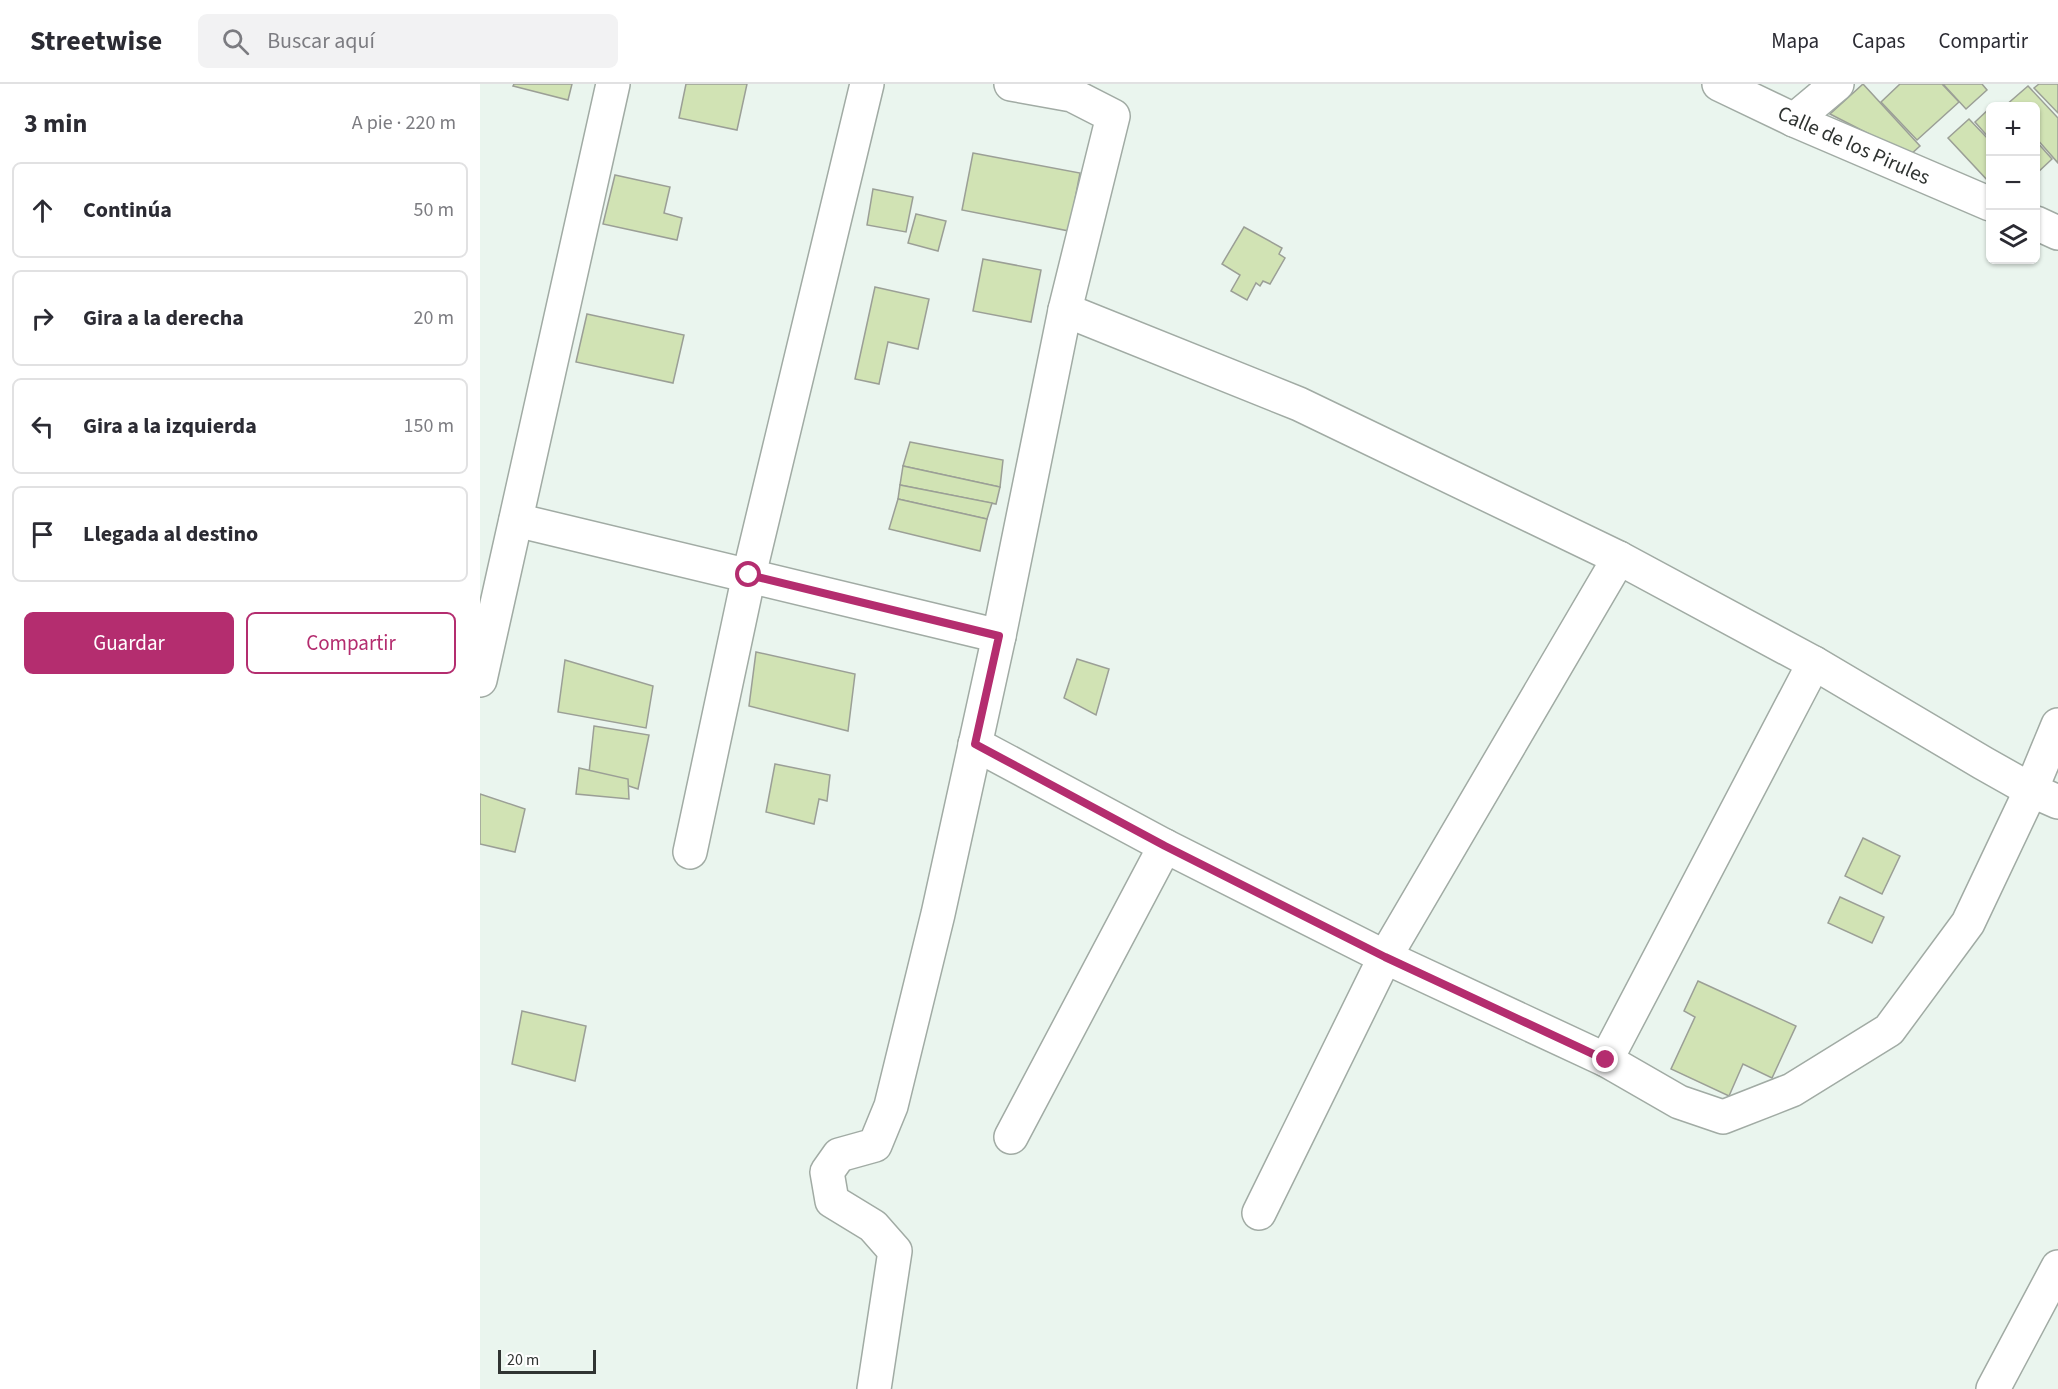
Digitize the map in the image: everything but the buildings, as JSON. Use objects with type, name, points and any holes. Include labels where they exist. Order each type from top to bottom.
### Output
[{"type":"street","points":[[480,680],[613,84]]},
{"type":"street","points":[[690,852],[749,575],[867,84]]},
{"type":"street","points":[[874,1389],[895,1251],[873,1226],[832,1201],[827,1172],[839,1155],[875,1145],[891,1106],[938,914],[999,636],[1065,310],[1113,116],[1072,95],[1011,84]]},
{"type":"street","name":"Calle de los Pirules","points":[[1719,84],[1794,120],[1986,202]]},
{"type":"street","points":[[1794,120],[1837,84]]},
{"type":"street","points":[[2040,225],[2058,233]]},
{"type":"street","points":[[1065,310],[1299,404],[1619,558],[1814,663],[2044,796]]},
{"type":"street","points":[[516,520],[999,636]]},
{"type":"street","points":[[1258,1213],[1385,957],[1619,558]]},
{"type":"street","points":[[1606,1060],[1814,663]]},
{"type":"street","points":[[975,744],[1165,846],[1385,957],[1606,1060],[1679,1102],[1723,1117],[1792,1090],[1890,1030],[1968,923],[2044,796],[2058,725]]},
{"type":"street","points":[[1011,1137],[1165,846]]},
{"type":"street","points":[[1993,1389],[2058,1267]]},
{"type":"route","points":[[749,575],[999,636],[975,744],[1165,846],[1385,957],[1606,1060]]}]
